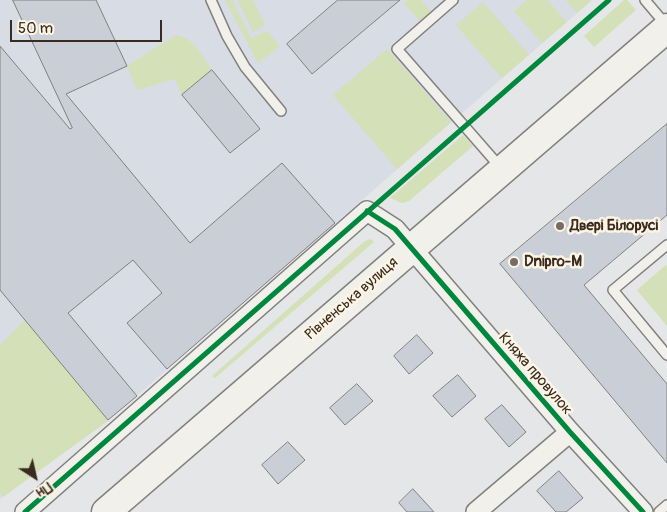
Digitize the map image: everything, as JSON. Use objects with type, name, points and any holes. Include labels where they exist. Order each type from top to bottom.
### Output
[{"type":"main road","name":"Рівненська вулиця","points":[[106,512],[667,27]]},
{"type":"street","name":"Княжа провулок","points":[[25,512],[367,211],[395,229],[570,432],[643,512]]},
{"type":"street","points":[[476,512],[570,432]]},
{"type":"lane","points":[[211,0],[227,36],[245,67],[281,111]]},
{"type":"lane","points":[[453,0],[397,49],[503,170]]},
{"type":"lane","points":[[645,0],[667,27]]},
{"type":"lane","points":[[667,245],[613,290],[667,355]]},
{"type":"lane","points":[[659,512],[667,505]]},
{"type":"shaded area","points":[[0,0],[592,0],[109,420],[0,499]]},
{"type":"green space","points":[[225,0],[232,0],[251,38],[267,31],[280,46],[258,63]]},
{"type":"green space","points":[[238,0],[253,0],[265,26],[253,32]]},
{"type":"green space","points":[[407,0],[421,0],[435,17],[435,22],[431,24],[421,22],[404,3]]},
{"type":"green space","points":[[527,0],[547,0],[567,22],[542,43],[514,11]]},
{"type":"green space","points":[[566,0],[592,0],[577,13]]},
{"type":"green space","points":[[624,0],[627,0],[636,10],[594,47],[584,36]]},
{"type":"green space","points":[[483,2],[529,55],[502,78],[456,25]]},
{"type":"green space","points":[[176,35],[183,37],[193,44],[212,70],[182,95],[175,79],[137,90],[127,66]]},
{"type":"green space","points":[[387,49],[451,122],[397,169],[333,95]]},
{"type":"green space","points":[[463,135],[473,146],[409,201],[402,203],[390,198]]},
{"type":"green space","points":[[371,239],[374,242],[215,378],[212,376],[365,241]]},
{"type":"green space","points":[[667,264],[667,326],[637,290]]},
{"type":"green space","points":[[25,320],[109,420],[3,497],[0,492],[0,345]]},
{"type":"building","points":[[13,0],[96,0],[127,66],[66,94],[190,243],[282,163],[335,223],[167,369],[127,323],[162,293],[133,260],[68,313],[137,396],[108,420],[0,290],[0,46],[70,129],[72,128]]},
{"type":"building","points":[[338,0],[400,0],[312,74],[287,44]]},
{"type":"building","points":[[212,70],[260,129],[230,153],[182,95]]},
{"type":"building","points":[[667,124],[667,215],[584,285],[667,384],[667,463],[500,264]]},
{"type":"building","points":[[417,335],[433,353],[409,374],[394,356]]},
{"type":"building","points":[[458,375],[476,396],[452,417],[433,396]]},
{"type":"building","points":[[357,384],[373,401],[345,425],[330,408]]},
{"type":"building","points":[[502,405],[526,432],[509,447],[485,419]]},
{"type":"building","points":[[288,442],[305,460],[278,484],[262,465]]},
{"type":"building","points":[[559,471],[583,498],[566,512],[556,512],[537,491]]},
{"type":"building","points":[[413,489],[434,512],[407,512],[399,503]]},
{"type":"cycle path","points":[[25,512],[609,0]]},
{"type":"cycle path","points":[[367,211],[395,229],[570,432],[643,512]]},
{"type":"place","name":"Двері Білорусі","points":[[560,226]]},
{"type":"place","name":"Dnipro-M","points":[[514,262]]}]
